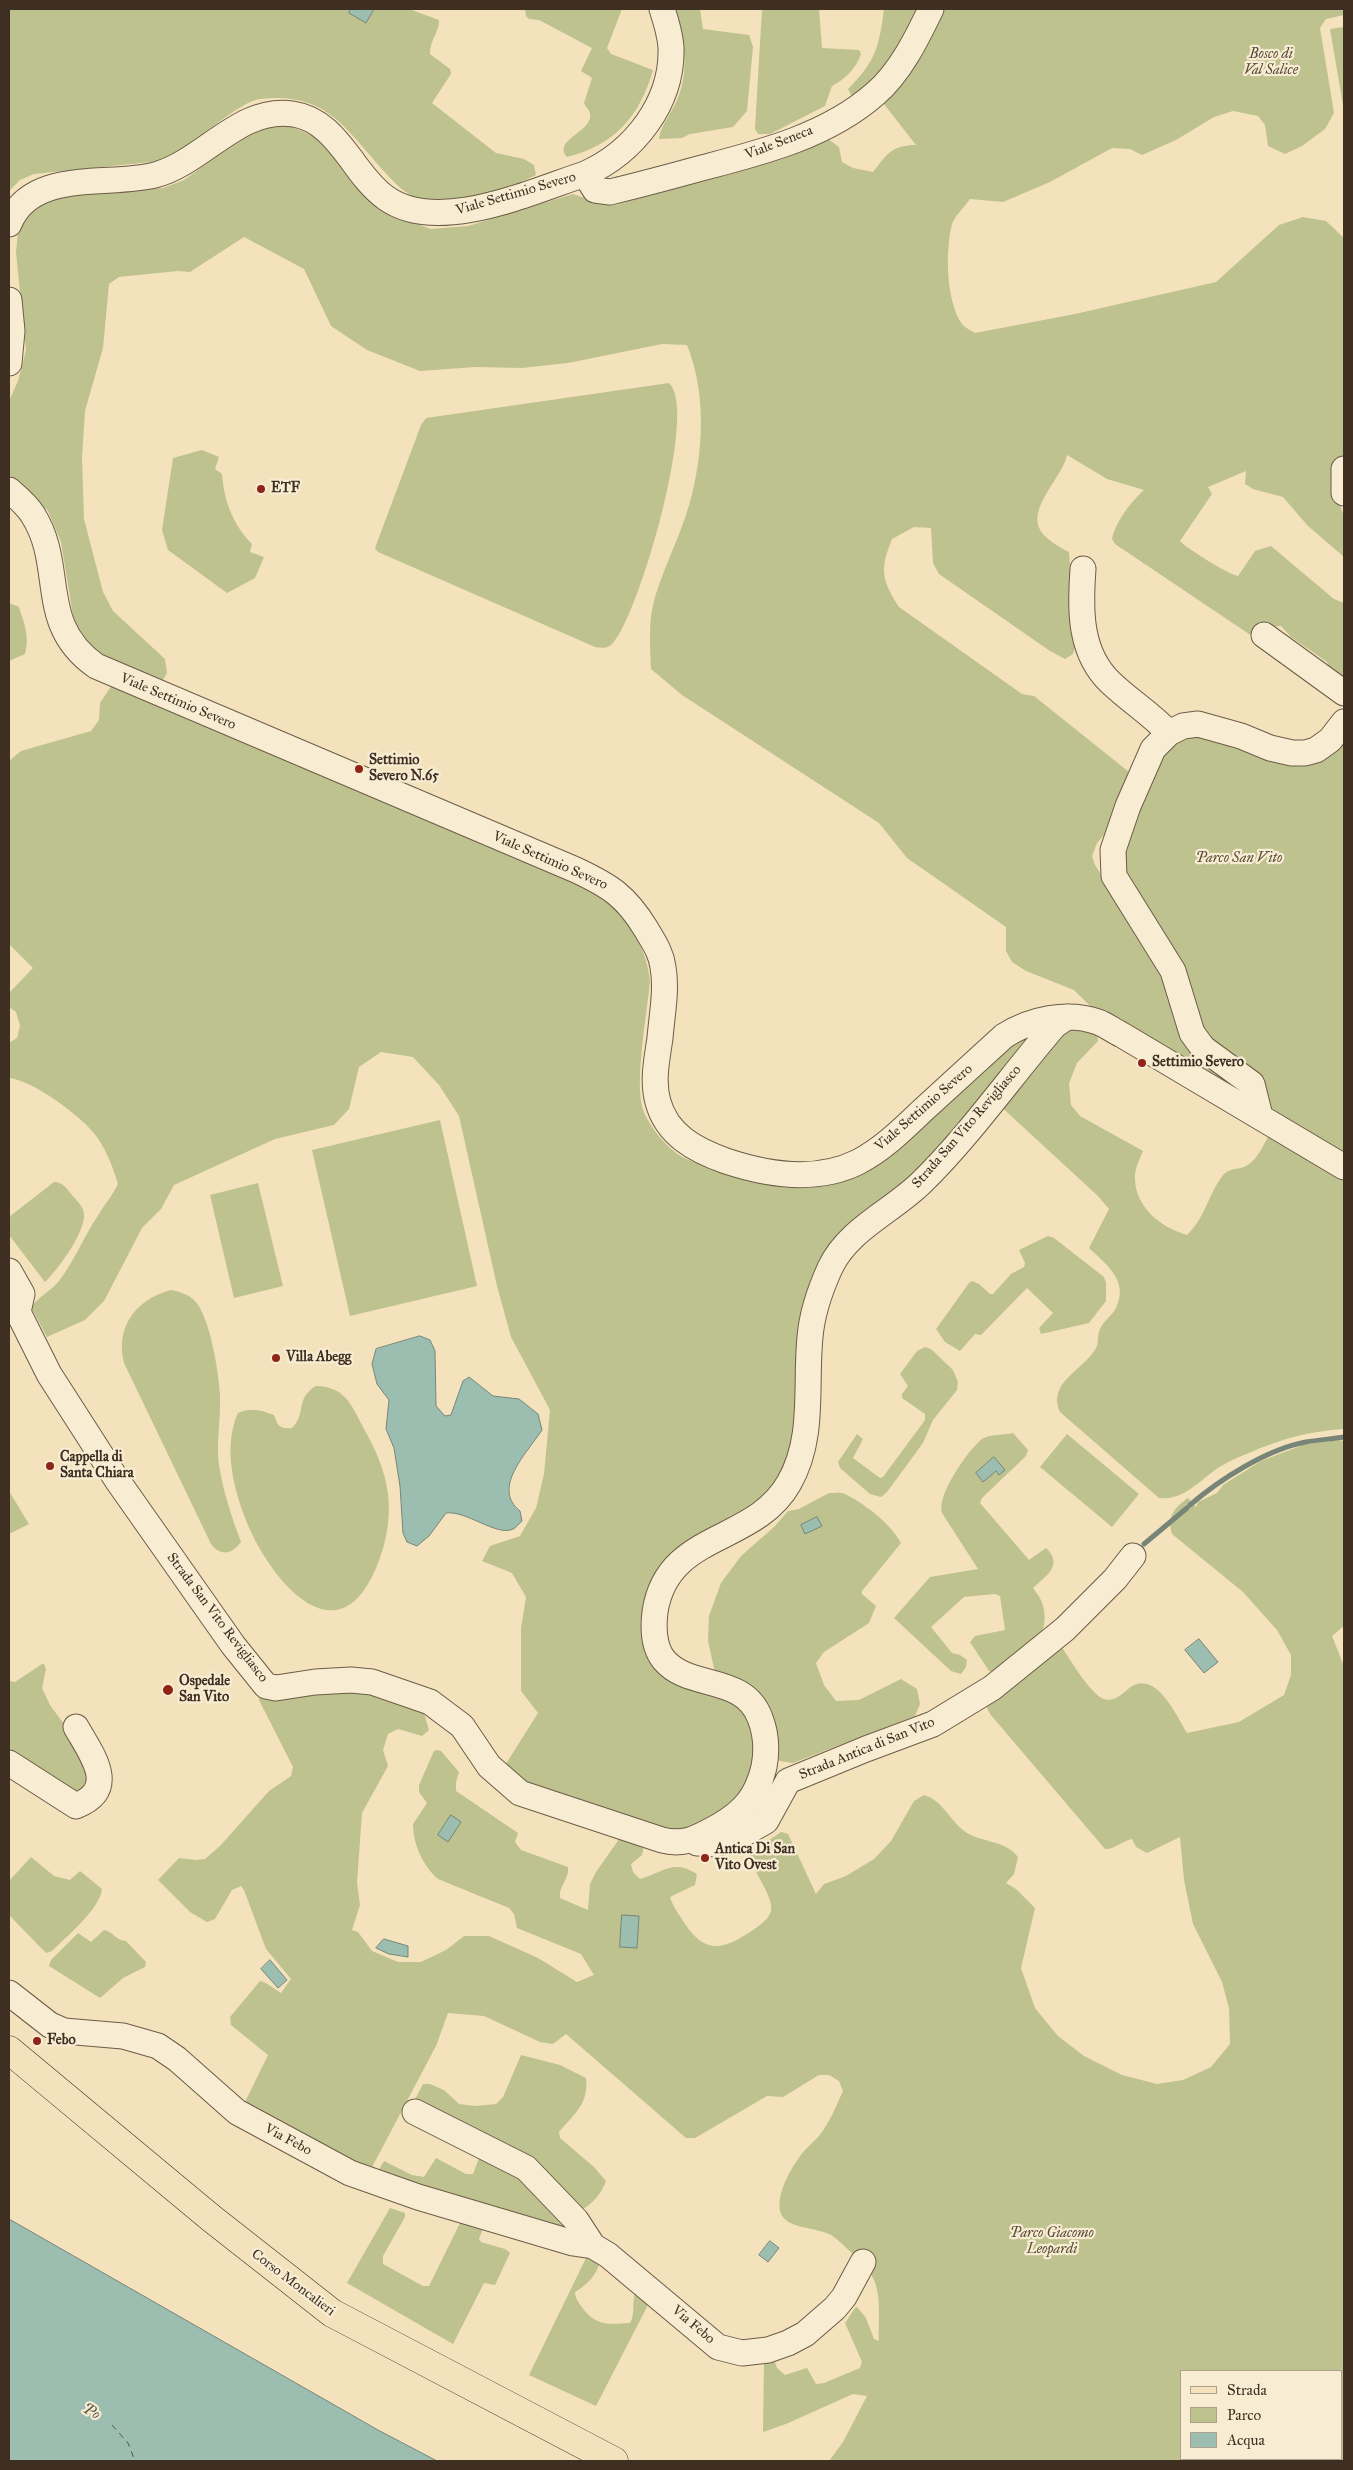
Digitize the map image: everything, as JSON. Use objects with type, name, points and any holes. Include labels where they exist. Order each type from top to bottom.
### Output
[{"type":"main road","name":"Corso Moncalieri","points":[[9,2050],[218,2224],[332,2313],[614,2461]]},
{"type":"street","name":"Viale Settimio Severo","points":[[9,224],[23,203],[42,191],[60,186],[146,177],[166,171],[186,162],[246,122],[274,113],[294,114],[317,122],[338,143],[375,189],[391,201],[414,211],[441,214],[467,210],[585,174],[598,168],[623,151],[645,127],[658,105],[666,82],[671,53],[670,39],[662,9]]},
{"type":"street","name":"Viale Seneca","points":[[585,174],[595,190],[610,192],[748,156],[791,142],[857,108],[876,94],[891,77],[906,54],[931,9]]},
{"type":"street","points":[[9,300],[12,331],[9,363]]},
{"type":"street","points":[[1344,469],[1344,493]]},
{"type":"street","name":"Viale Settimio Severo","points":[[9,490],[33,514],[48,550],[55,604],[65,634],[81,656],[96,666],[576,870],[611,888],[625,899],[652,938],[663,964],[664,1004],[655,1076],[658,1103],[670,1128],[696,1148],[722,1159],[767,1173],[804,1175],[840,1169],[858,1162],[888,1142],[1014,1029],[1035,1022],[1067,1018]]},
{"type":"street","points":[[1084,569],[1080,615],[1085,638],[1095,661],[1110,682],[1139,704],[1169,733]]},
{"type":"street","points":[[1264,634],[1344,693]]},
{"type":"street","points":[[1260,1116],[1252,1084],[1202,1048],[1192,1033],[1173,971],[1114,876],[1113,850],[1128,806],[1153,749],[1169,733],[1183,726],[1198,724],[1241,736],[1270,748],[1292,753],[1305,753],[1316,750],[1330,740],[1344,722]]},
{"type":"street","points":[[1067,1018],[1097,1022],[1122,1035],[1344,1167]]},
{"type":"street","name":"Strada San Vito Revigliasco","points":[[13,1314],[117,1480],[233,1644],[266,1686],[276,1688],[315,1682],[350,1680],[372,1682],[430,1702],[462,1726],[489,1766],[520,1793],[662,1840],[676,1844],[690,1842],[730,1820],[746,1808],[761,1778],[765,1763],[764,1728],[757,1709],[746,1697],[716,1683],[683,1673],[663,1659],[657,1650],[655,1637],[655,1614],[660,1592],[668,1576],[679,1562],[714,1539],[752,1522],[767,1509],[790,1482],[799,1461],[807,1429],[810,1336],[813,1316],[831,1266],[841,1250],[857,1234],[921,1183],[1055,1025],[1067,1018]]},
{"type":"street","points":[[9,1271],[22,1294],[13,1314]]},
{"type":"street","name":"Strada Antica di San Vito","points":[[690,1842],[703,1845],[736,1838],[766,1821],[788,1781],[933,1724],[992,1688],[1065,1629],[1109,1586],[1133,1556]]},
{"type":"street","points":[[9,1764],[76,1806],[88,1801],[97,1787],[100,1770],[76,1727]]},
{"type":"street","name":"Via Febo","points":[[9,1993],[50,2026],[64,2031],[123,2036],[158,2046],[177,2059],[237,2112],[350,2173],[418,2197],[573,2243],[593,2246]]},
{"type":"street","name":"Via Febo","points":[[415,2112],[526,2168],[576,2220],[593,2246],[629,2272],[718,2346],[742,2353],[768,2350],[788,2343],[805,2334],[835,2308],[844,2297],[863,2262]]},
{"type":"green space","points":[[9,9],[409,9],[439,20],[430,54],[450,69],[451,74],[432,103],[496,153],[524,159],[534,165],[536,175],[479,197],[447,202],[432,202],[419,199],[408,194],[394,182],[343,125],[330,115],[316,106],[282,98],[260,99],[239,108],[185,147],[161,161],[34,174],[20,180],[9,191]]},
{"type":"green space","points":[[525,9],[622,9],[607,48],[611,54],[653,70],[648,86],[633,115],[612,136],[599,145],[567,157],[564,151],[565,145],[569,140],[590,120],[590,113],[584,103],[592,78],[581,71],[592,48],[539,20],[529,19],[526,16]]},
{"type":"green space","points":[[676,9],[700,9],[703,29],[749,35],[753,47],[747,111],[733,127],[690,134],[682,138],[659,139],[681,89],[685,66],[683,43]]},
{"type":"green space","points":[[762,9],[819,9],[822,48],[859,50],[861,54],[850,73],[832,86],[825,106],[770,134],[758,134],[755,129]]},
{"type":"green space","points":[[884,9],[922,9],[895,58],[853,99],[848,89],[865,70],[875,53]]},
{"type":"green space","name":"Bosco di Val Salice","points":[[939,9],[1344,9],[1344,15],[1326,19],[1320,28],[1334,113],[1325,129],[1302,146],[1285,154],[1268,146],[1265,125],[1258,116],[1233,111],[1214,117],[1176,140],[1142,155],[1130,149],[1112,148],[1050,182],[1003,202],[970,199],[952,224],[948,248],[948,276],[957,314],[963,325],[975,333],[1075,314],[1216,282],[1279,225],[1303,217],[1326,221],[1344,238],[1344,486],[1338,499],[1344,517],[1344,557],[1308,526],[1283,497],[1253,489],[1245,484],[1246,471],[1208,487],[1212,494],[1180,541],[1207,560],[1238,576],[1255,551],[1271,546],[1334,599],[1344,603],[1344,686],[1330,670],[1327,662],[1291,637],[1281,626],[1268,627],[1255,636],[1249,634],[1115,544],[1112,539],[1120,519],[1144,490],[1107,479],[1067,455],[1064,465],[1045,496],[1038,518],[1039,528],[1046,537],[1069,552],[1076,644],[1073,654],[1065,659],[1050,651],[939,574],[933,563],[931,528],[914,527],[892,539],[884,566],[886,581],[899,607],[1022,694],[1034,696],[1129,772],[1105,834],[1097,843],[1092,856],[1095,865],[1165,975],[1245,1086],[1246,1098],[1091,1007],[1074,990],[1026,971],[1012,962],[1006,951],[1006,927],[907,858],[879,823],[682,695],[651,669],[651,615],[655,597],[690,504],[699,454],[701,435],[700,398],[693,362],[687,345],[662,344],[568,363],[522,368],[476,367],[420,371],[367,350],[331,326],[304,269],[244,237],[190,272],[178,271],[119,277],[109,284],[103,348],[85,411],[82,458],[84,519],[103,592],[113,611],[165,659],[167,673],[163,680],[102,655],[86,643],[75,628],[61,542],[48,511],[9,475],[9,401],[18,381],[26,350],[16,253],[18,231],[22,220],[40,204],[62,196],[163,188],[184,180],[250,132],[286,124],[322,140],[373,202],[386,213],[431,229],[468,226],[573,194],[600,203],[615,205],[731,174],[827,138],[839,147],[842,162],[853,168],[873,172],[891,152],[908,145],[916,145],[880,99]]},
{"type":"green space","points":[[1344,27],[1344,111],[1330,29]]},
{"type":"green space","points":[[669,383],[676,400],[677,431],[662,512],[637,594],[624,625],[613,643],[609,646],[595,647],[378,552],[375,548],[421,425],[426,418]]},
{"type":"green space","points":[[202,450],[219,457],[215,469],[222,474],[227,503],[235,521],[252,544],[250,552],[264,557],[255,578],[227,593],[168,550],[162,530],[173,458]]},
{"type":"green space","points":[[9,603],[19,607],[26,630],[27,642],[25,654],[9,661]]},
{"type":"green space","points":[[112,685],[593,891],[604,899],[632,930],[639,943],[648,969],[650,982],[640,1066],[643,1110],[652,1127],[665,1143],[679,1155],[692,1161],[743,1178],[776,1186],[811,1188],[846,1180],[873,1167],[898,1150],[1026,1032],[1032,1033],[942,1150],[837,1242],[800,1388],[788,1465],[761,1506],[695,1539],[650,1644],[745,1708],[759,1748],[740,1800],[716,1816],[678,1833],[517,1781],[504,1767],[538,1713],[521,1691],[521,1629],[526,1597],[512,1573],[482,1561],[490,1546],[520,1536],[536,1508],[544,1474],[550,1410],[511,1337],[497,1286],[459,1116],[439,1085],[413,1057],[381,1052],[359,1067],[349,1109],[334,1125],[275,1139],[174,1185],[161,1209],[142,1228],[104,1301],[85,1320],[47,1337],[31,1307],[56,1285],[65,1273],[118,1184],[105,1150],[93,1132],[77,1116],[42,1091],[19,1080],[9,1078],[9,1043],[17,1038],[20,1026],[16,1012],[9,1007],[9,993],[33,968],[9,944],[9,761],[21,751],[91,731],[99,720],[100,703]]},
{"type":"green space","name":"Parco San Vito","points":[[1200,733],[1271,758],[1344,740],[1344,1155],[1272,1111],[1230,1059],[1203,1032],[1125,877],[1121,854],[1152,773],[1174,740]]},
{"type":"green space","points":[[1069,1027],[1097,1030],[1098,1041],[1077,1063],[1069,1083],[1071,1105],[1080,1116],[1143,1151],[1135,1174],[1138,1195],[1150,1213],[1167,1226],[1187,1235],[1198,1221],[1223,1175],[1230,1170],[1249,1165],[1259,1153],[1270,1134],[1344,1179],[1344,1429],[1295,1436],[1272,1444],[1225,1464],[1183,1493],[1168,1498],[1159,1498],[1060,1412],[1057,1402],[1058,1393],[1062,1385],[1096,1348],[1100,1329],[1116,1308],[1119,1298],[1120,1290],[1114,1274],[1089,1248],[1109,1209],[1098,1196],[998,1104]]},
{"type":"green space","points":[[440,1120],[477,1286],[350,1316],[312,1150]]},
{"type":"green space","points":[[54,1182],[60,1183],[66,1188],[82,1207],[84,1215],[76,1241],[57,1269],[45,1282],[9,1235],[9,1217]]},
{"type":"green space","points":[[258,1183],[283,1286],[234,1298],[210,1195]]},
{"type":"green space","points":[[1048,1236],[1054,1238],[1104,1277],[1106,1301],[1089,1323],[1041,1334],[1039,1328],[1053,1313],[1027,1288],[981,1335],[975,1334],[960,1351],[945,1342],[936,1329],[969,1283],[972,1281],[979,1284],[990,1294],[993,1294],[1011,1274],[1024,1267],[1025,1263],[1019,1250]]},
{"type":"green space","points":[[171,1290],[187,1295],[195,1301],[205,1319],[213,1346],[220,1396],[219,1465],[228,1504],[241,1542],[234,1549],[226,1552],[219,1551],[211,1544],[124,1363],[123,1338],[131,1316],[148,1300]]},
{"type":"green space","points":[[925,1347],[931,1349],[953,1370],[958,1382],[957,1390],[933,1420],[923,1443],[887,1492],[881,1497],[870,1494],[840,1468],[838,1462],[857,1434],[863,1439],[853,1458],[880,1478],[883,1477],[925,1420],[925,1414],[902,1398],[902,1394],[908,1386],[900,1374],[917,1351]]},
{"type":"green space","points":[[316,1386],[326,1387],[340,1393],[351,1404],[379,1459],[385,1476],[389,1503],[387,1532],[383,1550],[376,1568],[361,1594],[345,1607],[327,1610],[310,1604],[293,1592],[263,1555],[241,1506],[236,1490],[231,1458],[233,1427],[238,1413],[252,1410],[265,1412],[274,1415],[278,1424],[282,1427],[292,1428],[299,1417],[303,1401]]},
{"type":"green space","points":[[1013,1433],[1028,1450],[1026,1456],[982,1498],[980,1503],[1029,1560],[1046,1548],[1051,1554],[1053,1565],[1051,1570],[1033,1588],[1044,1608],[1043,1630],[997,1673],[989,1671],[970,1642],[975,1636],[1005,1630],[1000,1596],[995,1594],[964,1597],[931,1627],[952,1653],[960,1655],[967,1660],[966,1667],[961,1674],[951,1671],[894,1618],[930,1577],[978,1569],[942,1513],[941,1505],[954,1474],[982,1439],[993,1435]]},
{"type":"green space","points":[[1067,1434],[1139,1494],[1112,1527],[1040,1467]]},
{"type":"green space","name":"Parco Giacomo Leopardi","points":[[1338,1440],[1344,1441],[1344,1626],[1332,1636],[1344,1666],[1344,2461],[829,2461],[843,2442],[867,2396],[853,2394],[786,2424],[763,2432],[764,2359],[773,2356],[777,2368],[785,2375],[807,2368],[816,2384],[824,2383],[860,2368],[862,2362],[845,2323],[857,2307],[866,2318],[874,2339],[879,2341],[879,2301],[876,2285],[871,2274],[854,2255],[831,2235],[794,2225],[782,2215],[779,2206],[782,2189],[790,2171],[804,2151],[824,2129],[843,2091],[839,2081],[829,2075],[819,2075],[783,2097],[767,2096],[695,2138],[686,2138],[566,2034],[553,2044],[540,2042],[484,2016],[448,2013],[436,2046],[370,2171],[244,2104],[268,2055],[231,2025],[230,2017],[260,1981],[281,1993],[291,1979],[266,1949],[241,1886],[232,1890],[215,1919],[207,1922],[190,1912],[158,1880],[179,1858],[205,1859],[220,1846],[269,1791],[291,1776],[293,1767],[259,1700],[260,1696],[363,1689],[424,1713],[429,1730],[422,1736],[398,1729],[388,1734],[383,1750],[388,1766],[362,1813],[357,1883],[360,1905],[352,1930],[358,1932],[372,1951],[398,1962],[421,1962],[446,1950],[464,1936],[489,1936],[538,1958],[577,1982],[594,1975],[581,1954],[517,1928],[514,1914],[509,1908],[438,1879],[423,1861],[417,1847],[413,1824],[427,1803],[419,1792],[419,1785],[434,1751],[437,1750],[441,1751],[459,1772],[456,1791],[518,1833],[515,1842],[521,1850],[568,1867],[560,1898],[588,1910],[590,1884],[596,1872],[622,1835],[639,1842],[644,1847],[642,1855],[631,1864],[633,1872],[640,1879],[675,1867],[681,1867],[697,1874],[695,1885],[670,1897],[692,1934],[707,1944],[715,1946],[731,1943],[740,1938],[762,1923],[770,1914],[771,1905],[769,1898],[749,1854],[781,1832],[788,1834],[816,1894],[824,1884],[846,1876],[874,1859],[891,1841],[914,1801],[924,1795],[936,1801],[967,1833],[1007,1847],[1018,1857],[1014,1874],[1006,1883],[1016,1889],[1035,1908],[1021,1968],[1035,2008],[1058,2036],[1084,2056],[1122,2075],[1157,2084],[1183,2080],[1211,2067],[1230,2044],[1229,2008],[1222,1982],[1193,1924],[1184,1880],[1180,1837],[1147,1853],[1136,1847],[1132,1839],[1105,1849],[990,1714],[985,1704],[1061,1646],[1081,1676],[1099,1696],[1107,1700],[1114,1699],[1138,1684],[1147,1684],[1164,1696],[1187,1733],[1239,1722],[1284,1695],[1291,1675],[1291,1655],[1277,1630],[1243,1592],[1172,1534],[1170,1522],[1175,1509],[1188,1498],[1196,1507],[1198,1502],[1217,1493],[1223,1485],[1261,1461],[1303,1445]]},
{"type":"green space","points":[[9,1491],[29,1524],[9,1534]]},
{"type":"green space","points":[[829,1493],[843,1493],[861,1503],[884,1521],[901,1543],[862,1591],[862,1594],[876,1606],[869,1623],[824,1652],[816,1663],[824,1685],[836,1701],[859,1700],[901,1679],[917,1689],[920,1704],[915,1716],[793,1763],[780,1761],[773,1756],[771,1728],[716,1677],[708,1641],[709,1616],[721,1583],[741,1556],[774,1527],[788,1511],[799,1509]]},
{"type":"green space","points":[[44,1664],[46,1669],[42,1688],[50,1705],[66,1727],[90,1780],[81,1794],[9,1754],[9,1681],[15,1682]]},
{"type":"green space","points":[[31,1857],[54,1876],[70,1880],[80,1871],[102,1889],[100,1897],[89,1914],[52,1951],[46,1953],[9,1915],[9,1881]]},
{"type":"green space","points":[[104,1930],[126,1941],[146,1962],[145,1967],[123,1978],[100,1998],[49,1966],[51,1960],[78,1933],[91,1942]]},
{"type":"green space","points":[[521,2055],[560,2065],[586,2078],[583,2102],[559,2132],[560,2138],[594,2167],[606,2181],[596,2199],[579,2211],[413,2103],[423,2084],[430,2084],[444,2090],[459,2104],[475,2106],[496,2104],[503,2097]]},
{"type":"green space","points":[[484,2154],[523,2174],[577,2232],[375,2176],[384,2161],[412,2175],[424,2177],[436,2158],[466,2174],[473,2174],[479,2158]]},
{"type":"green space","points":[[390,2208],[405,2213],[405,2217],[383,2256],[383,2264],[423,2286],[429,2286],[461,2221],[484,2226],[479,2239],[481,2242],[505,2249],[510,2253],[495,2285],[484,2283],[453,2344],[347,2283]]},
{"type":"green space","points":[[587,2256],[600,2261],[599,2266],[591,2279],[575,2294],[581,2306],[592,2318],[609,2324],[630,2323],[636,2291],[651,2299],[596,2406],[529,2375]]},
{"type":"water","points":[[351,9],[374,9],[366,23],[349,13]]},
{"type":"water","points":[[420,1336],[430,1340],[435,1351],[436,1406],[445,1416],[451,1415],[463,1381],[469,1377],[493,1396],[519,1399],[538,1414],[542,1430],[514,1470],[510,1481],[509,1492],[512,1502],[520,1511],[522,1521],[513,1529],[506,1530],[490,1527],[463,1515],[446,1513],[429,1536],[417,1546],[407,1542],[403,1533],[400,1486],[394,1448],[386,1429],[389,1400],[377,1384],[372,1364],[376,1349]]},
{"type":"water","points":[[994,1457],[1005,1470],[999,1475],[996,1471],[983,1482],[976,1473]]},
{"type":"water","points":[[817,1517],[822,1526],[805,1534],[801,1525]]},
{"type":"water","points":[[1199,1639],[1218,1662],[1204,1673],[1185,1650]]},
{"type":"water","points":[[451,1815],[461,1822],[448,1842],[438,1835]]},
{"type":"water","points":[[622,1915],[639,1916],[637,1948],[620,1947]]},
{"type":"water","points":[[384,1939],[408,1946],[408,1957],[389,1954],[376,1948]]},
{"type":"water","points":[[270,1960],[287,1980],[278,1988],[261,1969]]},
{"type":"water","name":"Po","points":[[9,2219],[378,2430],[437,2461],[9,2461]]},
{"type":"water","points":[[770,2241],[779,2248],[768,2262],[759,2255]]},
{"type":"waterway","points":[[1190,1505],[1229,1476],[1260,1458],[1306,1442],[1344,1437]]},
{"type":"waterway","points":[[1144,1544],[1187,1508]]},
{"type":"ferry route","points":[[112,2425],[128,2443],[135,2461]]},
{"type":"place","name":"ETF","points":[[261,489]]},
{"type":"place","name":"Settimio Severo N.65","points":[[359,769]]},
{"type":"place","name":"Settimio Severo","points":[[1142,1063]]},
{"type":"place","name":"Villa Abegg","points":[[276,1358]]},
{"type":"place","name":"Cappella di Santa Chiara","points":[[50,1466]]},
{"type":"place","name":"Ospedale San Vito","points":[[168,1690]]},
{"type":"place","name":"Antica Di San Vito Ovest","points":[[705,1858]]},
{"type":"place","name":"Febo","points":[[37,2041]]}]
